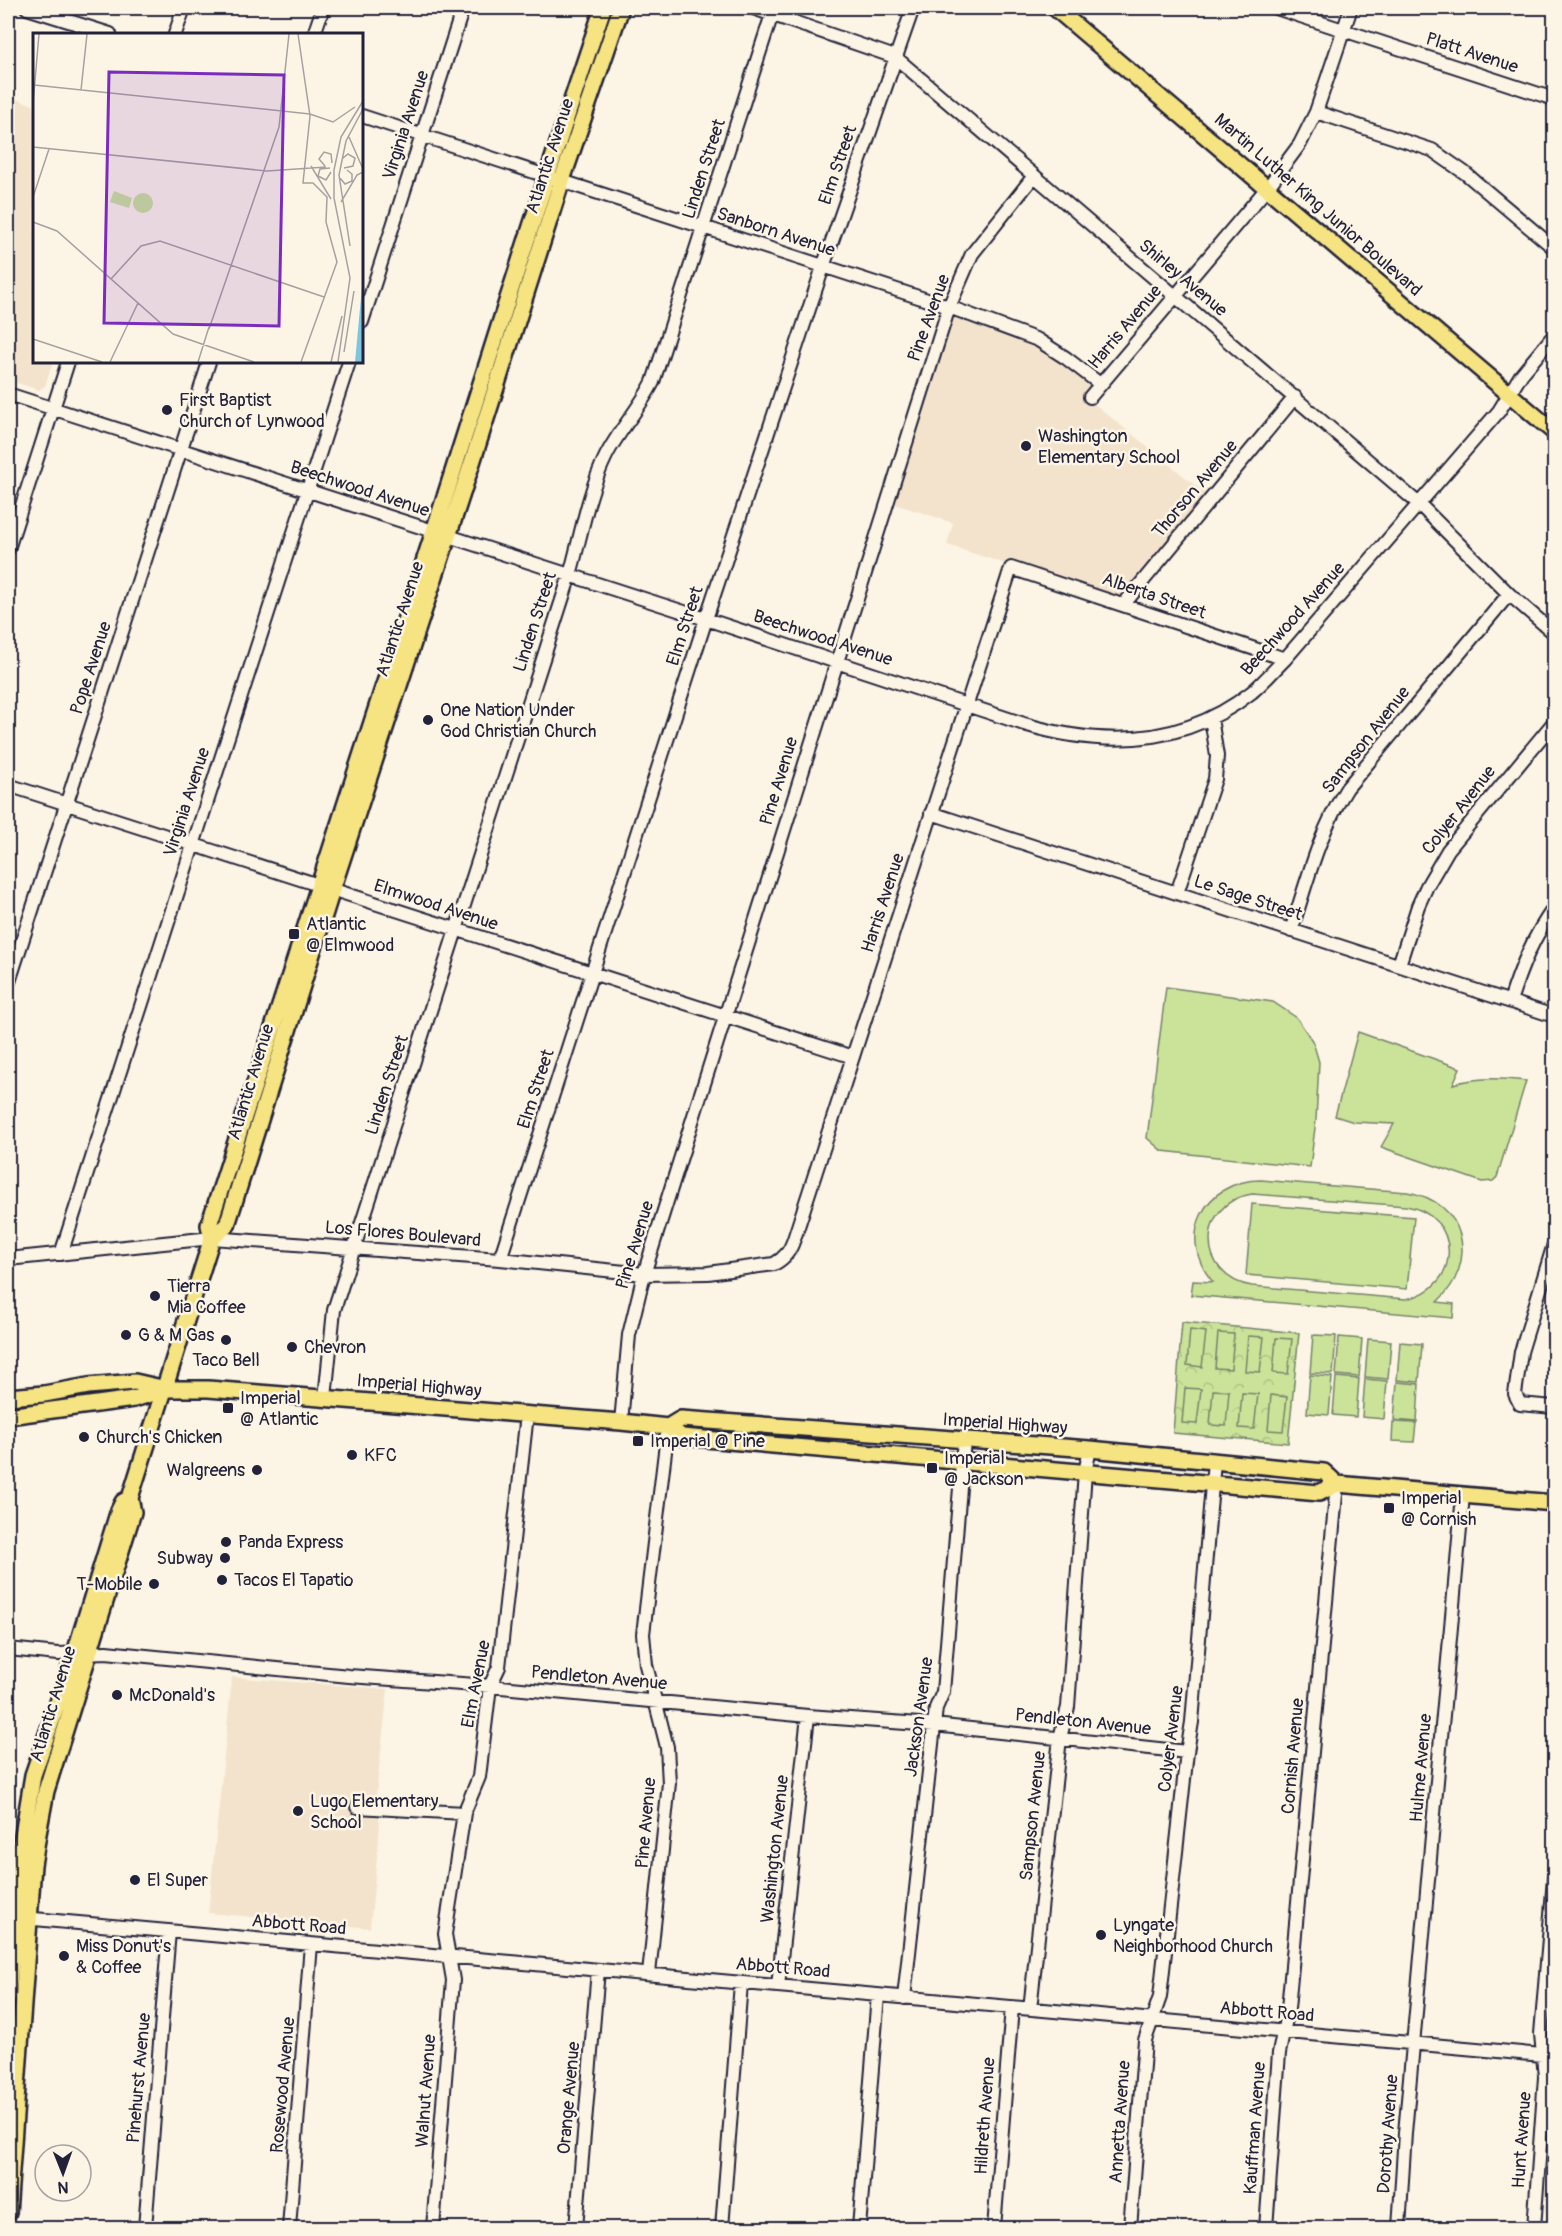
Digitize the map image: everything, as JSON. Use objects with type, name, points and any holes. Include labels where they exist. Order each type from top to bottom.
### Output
[{"type":"main road","name":"Atlantic Avenue","points":[[554,180],[561,129],[603,8]]},
{"type":"main road","name":"Atlantic Avenue","points":[[8,1996],[17,1918],[33,1865],[46,1791],[119,1510],[123,1502],[130,1498],[212,1238],[227,1225],[325,888],[554,180],[621,8]]},
{"type":"main road","name":"Martin Luther King Junior Boulevard","points":[[1056,8],[1268,186],[1554,432]]},
{"type":"main road","name":"Imperial Highway","points":[[8,1397],[135,1382],[166,1389],[208,1389],[621,1422],[668,1427],[682,1437],[1320,1493],[1337,1484],[1554,1503]]},
{"type":"main road","name":"Imperial Highway","points":[[8,1416],[134,1400],[166,1389]]},
{"type":"main road","name":"Imperial Highway","points":[[668,1427],[681,1419],[1090,1449],[1324,1472],[1337,1484]]},
{"type":"main road","name":"Atlantic Avenue","points":[[8,2213],[17,1918]]},
{"type":"street","points":[[27,8],[107,33]]},
{"type":"street","points":[[175,33],[184,8]]},
{"type":"street","points":[[314,33],[323,8]]},
{"type":"street","name":"Virginia Avenue","points":[[363,319],[463,8]]},
{"type":"street","name":"Shirley Avenue","points":[[753,8],[773,11],[895,57],[1419,504],[1509,594],[1554,633]]},
{"type":"street","name":"Elm Street","points":[[500,1259],[706,619],[823,267],[913,8]]},
{"type":"street","name":"Platt Avenue","points":[[1276,8],[1554,99]]},
{"type":"street","name":"Harris Avenue","points":[[1090,397],[1268,186],[1300,144],[1316,112],[1351,8]]},
{"type":"street","name":"Linden Street","points":[[325,1398],[334,1310],[570,575],[598,476],[614,443],[645,398],[653,382],[773,11]]},
{"type":"street","points":[[1316,112],[1432,150],[1465,173],[1554,248]]},
{"type":"street","name":"Sanborn Avenue","points":[[363,116],[949,308],[1038,340],[1100,384]]},
{"type":"street","name":"Pine Avenue","points":[[621,1422],[629,1335],[644,1274],[949,308],[972,254],[1034,176]]},
{"type":"street","name":"Beechwood Avenue","points":[[8,394],[1054,733],[1110,739],[1139,738],[1166,734],[1211,718],[1251,692],[1285,659],[1499,411],[1521,375],[1554,335]]},
{"type":"street","points":[[8,549],[68,363]]},
{"type":"street","name":"Pope Avenue","points":[[8,985],[209,363]]},
{"type":"street","name":"Virginia Avenue","points":[[61,1254],[349,363]]},
{"type":"street","name":"Thorson Avenue","points":[[1124,604],[1295,397]]},
{"type":"street","name":"Harris Avenue","points":[[790,1249],[1011,568]]},
{"type":"street","name":"Alberta Street","points":[[1011,568],[1285,659]]},
{"type":"street","name":"Sampson Avenue","points":[[1292,931],[1318,847],[1327,824],[1347,788],[1509,594]]},
{"type":"street","points":[[1177,893],[1215,779],[1217,756],[1211,718]]},
{"type":"street","name":"Colyer Avenue","points":[[1399,965],[1418,906],[1442,859],[1554,722]]},
{"type":"street","name":"Elmwood Avenue","points":[[8,785],[853,1057]]},
{"type":"street","name":"Le Sage Street","points":[[931,813],[1554,1016]]},
{"type":"street","points":[[1510,1001],[1527,952],[1554,908]]},
{"type":"street","name":"Los Flores Boulevard","points":[[8,1259],[212,1238],[500,1259],[644,1274],[708,1273],[764,1266],[782,1260],[790,1249]]},
{"type":"street","points":[[1554,1244],[1521,1352],[1515,1394],[1518,1402],[1524,1405],[1554,1407]]},
{"type":"street","name":"Elm Avenue","points":[[449,1956],[445,1934],[464,1813],[479,1777],[490,1686],[500,1667],[527,1414]]},
{"type":"street","name":"Pine Avenue","points":[[649,1974],[669,1783],[667,1747],[646,1665],[643,1634],[668,1427]]},
{"type":"street","name":"Jackson Avenue","points":[[904,1998],[936,1708],[943,1692],[964,1440]]},
{"type":"street","name":"Sampson Avenue","points":[[1030,2009],[1060,1738],[1068,1707],[1085,1472],[1090,1449]]},
{"type":"street","name":"Colyer Avenue","points":[[1153,2020],[1160,1997],[1192,1722],[1214,1461]]},
{"type":"street","name":"Cornish Avenue","points":[[1283,2031],[1289,1997],[1337,1484]]},
{"type":"street","name":"Hulme Avenue","points":[[1413,2043],[1462,1495]]},
{"type":"street","name":"Pendleton Avenue","points":[[8,1649],[58,1654],[106,1652],[349,1676],[490,1686],[808,1716],[934,1725],[1187,1752]]},
{"type":"street","name":"Washington Avenue","points":[[778,1986],[808,1716]]},
{"type":"street","points":[[357,1807],[464,1813]]},
{"type":"street","name":"Hunt Avenue","points":[[1534,2229],[1548,2055],[1541,2034],[1554,1878]]},
{"type":"street","name":"Abbott Road","points":[[17,1918],[1548,2055]]},
{"type":"street","name":"Pinehurst Avenue","points":[[145,2229],[169,1931]]},
{"type":"street","name":"Rosewood Avenue","points":[[289,2229],[311,1944]]},
{"type":"street","name":"Walnut Avenue","points":[[434,2229],[453,1980],[449,1956]]},
{"type":"street","name":"Orange Avenue","points":[[576,2229],[598,1970]]},
{"type":"street","points":[[722,2229],[741,1983]]},
{"type":"street","points":[[859,2229],[878,1995]]},
{"type":"street","name":"Hildreth Avenue","points":[[994,2229],[1012,2007]]},
{"type":"street","name":"Annetta Avenue","points":[[1130,2229],[1144,2040],[1153,2020]]},
{"type":"street","name":"Kauffman Avenue","points":[[1266,2229],[1274,2107],[1283,2031]]},
{"type":"street","name":"Dorothy Avenue","points":[[1399,2229],[1413,2043]]},
{"type":"shaded area","points":[[8,88],[15,91],[13,98],[33,105],[33,363],[53,363],[45,386],[39,390],[8,380]]},
{"type":"shaded area","name":"Washington Elementary School","points":[[950,310],[1025,336],[1098,384],[1087,398],[1210,497],[1123,602],[947,545],[953,523],[889,502]]},
{"type":"shaded area","name":"Lugo Elementary School","points":[[232,1677],[388,1689],[376,1796],[380,1826],[370,1928],[208,1913]]},
{"type":"green space","points":[[1166,987],[1273,1002],[1297,1018],[1313,1042],[1319,1062],[1316,1120],[1310,1167],[1162,1151],[1147,1138]]},
{"type":"green space","points":[[1358,1032],[1460,1068],[1453,1084],[1489,1079],[1526,1081],[1497,1177],[1493,1181],[1482,1182],[1381,1147],[1394,1124],[1354,1122],[1335,1116]]},
{"type":"green space","points":[[1261,1180],[1407,1192],[1427,1198],[1443,1208],[1454,1220],[1460,1236],[1462,1252],[1459,1270],[1437,1302],[1454,1304],[1453,1318],[1191,1295],[1193,1281],[1213,1282],[1202,1265],[1196,1248],[1196,1230],[1201,1214],[1224,1190],[1241,1183]],"holes":[[[1252,1194],[1406,1206],[1424,1212],[1438,1223],[1446,1236],[1448,1252],[1446,1267],[1438,1281],[1425,1292],[1406,1299],[1252,1286],[1234,1280],[1220,1269],[1213,1255],[1210,1240],[1213,1224],[1220,1210],[1234,1200]]]},
{"type":"green space","points":[[1252,1204],[1414,1217],[1407,1289],[1246,1275]]},
{"type":"green space","points":[[1182,1322],[1299,1333],[1288,1443],[1173,1433]]},
{"type":"green space","points":[[1190,1330],[1206,1332],[1202,1367],[1187,1365]]},
{"type":"green space","points":[[1218,1333],[1234,1334],[1231,1369],[1215,1368]]},
{"type":"green space","points":[[1313,1335],[1336,1336],[1333,1374],[1310,1373]]},
{"type":"green space","points":[[1248,1336],[1264,1337],[1260,1372],[1245,1371]]},
{"type":"green space","points":[[1339,1337],[1362,1339],[1359,1377],[1336,1375]]},
{"type":"green space","points":[[1276,1338],[1292,1339],[1288,1374],[1273,1373]]},
{"type":"green space","points":[[1368,1339],[1391,1341],[1388,1379],[1365,1377]]},
{"type":"green space","points":[[1400,1342],[1422,1344],[1419,1382],[1397,1380]]},
{"type":"green space","points":[[1310,1375],[1332,1377],[1329,1415],[1307,1413]]},
{"type":"green space","points":[[1336,1377],[1359,1379],[1356,1417],[1333,1415]]},
{"type":"green space","points":[[1365,1379],[1387,1381],[1384,1419],[1362,1417]]},
{"type":"green space","points":[[1397,1382],[1419,1384],[1417,1422],[1394,1420]]},
{"type":"green space","points":[[1185,1388],[1201,1389],[1197,1424],[1182,1423]]},
{"type":"green space","points":[[1213,1390],[1229,1391],[1226,1426],[1210,1425]]},
{"type":"green space","points":[[1242,1393],[1258,1394],[1254,1429],[1239,1428]]},
{"type":"green space","points":[[1271,1395],[1287,1397],[1283,1431],[1268,1430]]},
{"type":"green space","points":[[1393,1422],[1416,1423],[1414,1442],[1392,1441]]},
{"type":"place","name":"First Baptist Church of Lynwood","points":[[167,410]]},
{"type":"place","name":"Washington Elementary School","points":[[1026,446]]},
{"type":"place","name":"One Nation Under God Christian Church","points":[[428,720]]},
{"type":"place","name":"Atlantic @ Elmwood","points":[[294,934]]},
{"type":"place","name":"Tierra Mia Coffee","points":[[155,1296]]},
{"type":"place","name":"G & M Gas","points":[[126,1335]]},
{"type":"place","name":"Taco Bell","points":[[226,1340]]},
{"type":"place","name":"Chevron","points":[[292,1347]]},
{"type":"place","name":"Imperial @ Atlantic","points":[[228,1408]]},
{"type":"place","name":"Church's Chicken","points":[[84,1437]]},
{"type":"place","name":"Imperial @ Pine","points":[[638,1441]]},
{"type":"place","name":"KFC","points":[[352,1455]]},
{"type":"place","name":"Imperial @ Jackson","points":[[932,1468]]},
{"type":"place","name":"Walgreens","points":[[257,1470]]},
{"type":"place","name":"Imperial @ Cornish","points":[[1389,1508]]},
{"type":"place","name":"Panda Express","points":[[226,1542]]},
{"type":"place","name":"Subway","points":[[225,1558]]},
{"type":"place","name":"Tacos El Tapatio","points":[[222,1580]]},
{"type":"place","name":"T-Mobile","points":[[154,1584]]},
{"type":"place","name":"McDonald's","points":[[117,1695]]},
{"type":"place","name":"Lugo Elementary School","points":[[298,1811]]},
{"type":"place","name":"El Super","points":[[135,1880]]},
{"type":"place","name":"Lyngate Neighborhood Church","points":[[1101,1935]]},
{"type":"place","name":"Miss Donut's & Coffee","points":[[64,1956]]}]
